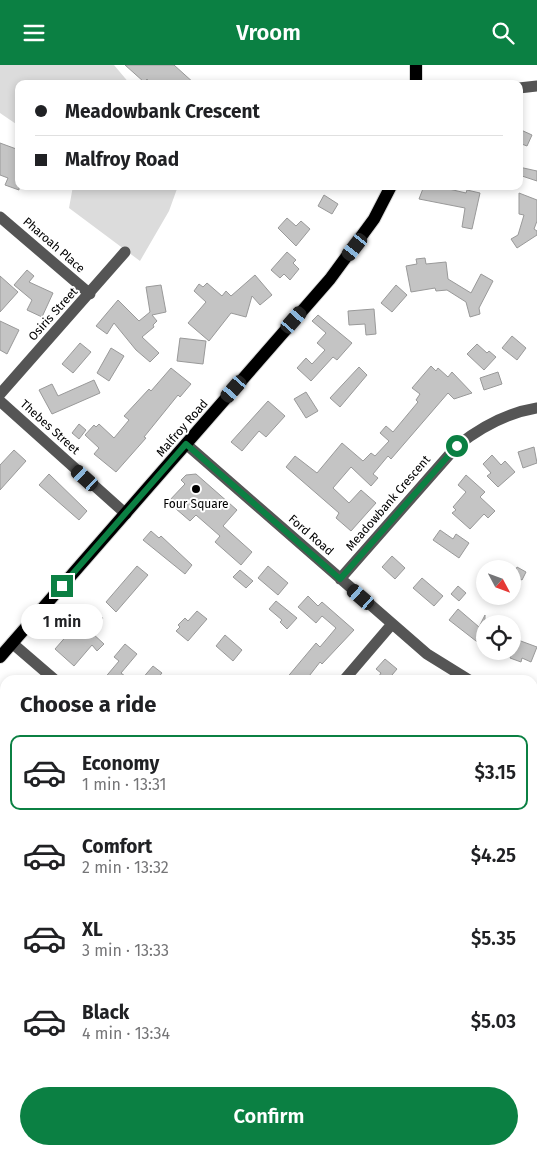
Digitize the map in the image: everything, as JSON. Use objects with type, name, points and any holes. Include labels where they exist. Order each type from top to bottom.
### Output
[{"type":"main road","points":[[416,65],[416,80]]},
{"type":"main road","name":"Malfroy Road","points":[[0,657],[330,279],[370,226],[389,190]]},
{"type":"street","points":[[523,87],[537,86]]},
{"type":"street","name":"Pharoah Place","points":[[0,217],[90,295]]},
{"type":"street","name":"Osiris Street","points":[[0,394],[90,295],[125,252]]},
{"type":"street","name":"Thebes Street","points":[[0,401],[126,514]]},
{"type":"street","name":"Meadowbank Crescent","points":[[340,579],[457,446],[479,429],[502,418],[537,408]]},
{"type":"street","name":"Ford Road","points":[[186,444],[392,625],[427,654],[461,675]]},
{"type":"street","points":[[348,675],[392,625]]},
{"type":"street","points":[[12,643],[49,675]]},
{"type":"shaded area","points":[[0,65],[114,65],[127,80],[15,80],[15,123],[0,113]]},
{"type":"shaded area","points":[[72,190],[177,190],[169,211],[140,261],[69,208]]},
{"type":"building","points":[[125,65],[174,65],[191,80],[147,79],[142,80]]},
{"type":"building","points":[[523,131],[532,135],[527,146],[523,144]]},
{"type":"building","points":[[0,143],[15,149],[15,189],[5,185],[8,178],[0,175]]},
{"type":"building","points":[[523,168],[537,171],[537,181],[523,176]]},
{"type":"building","points":[[422,190],[453,190],[466,193],[467,190],[480,193],[472,229],[462,227],[465,208],[419,199]]},
{"type":"building","points":[[519,193],[537,200],[537,221],[534,229],[537,231],[537,235],[517,248],[511,239],[518,235],[524,215],[519,214]]},
{"type":"building","points":[[324,195],[338,204],[332,214],[318,206]]},
{"type":"building","points":[[287,218],[296,226],[301,221],[310,229],[296,246],[278,228]]},
{"type":"building","points":[[287,252],[296,260],[293,263],[299,269],[290,280],[284,274],[280,278],[271,270]]},
{"type":"building","points":[[425,258],[426,264],[446,262],[448,279],[471,293],[481,274],[493,281],[479,308],[480,314],[470,317],[466,302],[447,290],[436,291],[435,288],[411,292],[406,266],[417,264],[416,259]]},
{"type":"building","points":[[27,270],[34,276],[29,282],[53,293],[42,317],[27,310],[32,300],[14,285]]},
{"type":"building","points":[[255,275],[272,295],[260,305],[252,296],[246,317],[231,313],[209,341],[188,323],[206,302],[194,291],[199,284],[203,287],[207,283],[222,296],[226,291],[231,296]]},
{"type":"building","points":[[0,276],[18,292],[0,312]]},
{"type":"building","points":[[161,285],[166,312],[152,315],[157,321],[153,325],[154,327],[142,337],[159,353],[150,362],[136,350],[114,323],[107,334],[96,326],[118,300],[139,321],[150,312],[146,287]]},
{"type":"building","points":[[396,285],[407,295],[392,312],[381,303]]},
{"type":"building","points":[[374,309],[376,334],[366,335],[365,324],[349,325],[348,311]]},
{"type":"building","points":[[318,315],[352,343],[337,360],[333,357],[311,381],[297,368],[306,358],[312,364],[325,350],[317,343],[326,333],[312,321]]},
{"type":"building","points":[[0,321],[19,330],[7,354],[0,350]]},
{"type":"building","points":[[512,336],[526,348],[517,360],[502,348]]},
{"type":"building","points":[[180,338],[206,341],[203,364],[177,361]]},
{"type":"building","points":[[80,343],[91,352],[73,373],[62,364]]},
{"type":"building","points":[[477,344],[487,353],[489,351],[496,357],[484,370],[467,354]]},
{"type":"building","points":[[111,348],[124,356],[109,381],[97,373]]},
{"type":"building","points":[[431,366],[436,371],[438,368],[448,377],[452,372],[472,393],[454,399],[448,393],[391,459],[388,456],[373,474],[378,478],[371,486],[351,467],[333,488],[349,503],[361,490],[376,503],[351,531],[336,518],[339,513],[286,467],[295,456],[317,473],[342,443],[363,461],[371,453],[375,456],[389,441],[380,433],[386,426],[393,432],[418,402],[416,400],[420,394],[412,388]]},
{"type":"building","points":[[359,367],[367,375],[340,407],[330,398]]},
{"type":"building","points":[[171,368],[191,384],[180,397],[178,395],[144,437],[146,438],[116,472],[94,454],[99,448],[85,435],[94,425],[96,427],[99,424],[114,438],[129,420],[124,416],[149,389],[151,391]]},
{"type":"building","points":[[498,372],[502,384],[484,390],[480,378]]},
{"type":"building","points":[[94,380],[100,393],[52,414],[39,390],[52,384],[58,396]]},
{"type":"building","points":[[306,392],[318,411],[306,418],[294,399]]},
{"type":"building","points":[[268,401],[285,416],[266,437],[259,431],[242,451],[231,442]]},
{"type":"building","points":[[79,424],[86,430],[79,439],[72,433]]},
{"type":"building","points":[[534,447],[537,463],[523,468],[518,452]]},
{"type":"building","points":[[14,450],[26,461],[0,490],[0,465]]},
{"type":"building","points":[[492,455],[501,465],[505,461],[515,472],[498,487],[487,476],[491,473],[483,464]]},
{"type":"building","points":[[49,474],[87,511],[79,520],[39,485]]},
{"type":"building","points":[[196,474],[237,510],[223,526],[252,552],[241,565],[215,542],[220,536],[196,515],[190,521],[168,502],[185,484],[181,480],[186,475]]},
{"type":"building","points":[[466,475],[485,492],[480,497],[495,511],[488,518],[484,514],[470,529],[452,513],[456,510],[453,507],[466,492],[458,485]]},
{"type":"building","points":[[440,530],[453,539],[456,534],[469,543],[459,558],[433,540]]},
{"type":"building","points":[[151,531],[159,538],[161,536],[192,565],[185,574],[143,540]]},
{"type":"building","points":[[392,556],[405,568],[395,579],[382,567]]},
{"type":"building","points":[[137,566],[148,575],[116,612],[106,602]]},
{"type":"building","points":[[268,566],[288,583],[278,595],[258,578]]},
{"type":"building","points":[[521,569],[526,572],[521,579]]},
{"type":"building","points":[[240,570],[253,581],[246,588],[233,577]]},
{"type":"building","points":[[422,578],[443,596],[434,606],[413,588]]},
{"type":"building","points":[[458,586],[466,593],[459,601],[451,594]]},
{"type":"building","points":[[308,596],[318,606],[322,602],[354,630],[322,664],[320,662],[310,675],[289,675],[316,643],[320,647],[336,628],[322,616],[316,623],[298,607]]},
{"type":"building","points":[[276,601],[297,618],[287,629],[280,622],[282,620],[269,609]]},
{"type":"building","points":[[91,608],[103,618],[91,632],[104,644],[97,651],[92,645],[74,666],[55,649]]},
{"type":"building","points":[[458,609],[476,624],[476,641],[449,620]]},
{"type":"building","points":[[197,611],[207,619],[188,641],[176,631],[180,627],[178,625],[185,618],[188,621]]},
{"type":"building","points":[[225,635],[242,650],[233,661],[216,646]]},
{"type":"building","points":[[521,641],[537,647],[531,662],[522,658],[521,662],[516,660],[521,660]]},
{"type":"building","points":[[125,644],[137,654],[121,673],[124,675],[107,675],[119,661],[114,657]]},
{"type":"building","points":[[385,659],[397,669],[392,675],[380,675],[381,673],[376,669]]},
{"type":"building","points":[[153,666],[162,673],[160,675],[145,675]]},
{"type":"place","name":"Four Square","points":[[196,489]]},
{"type":"route","points":[[62,586],[186,444],[340,579],[457,446]]}]
